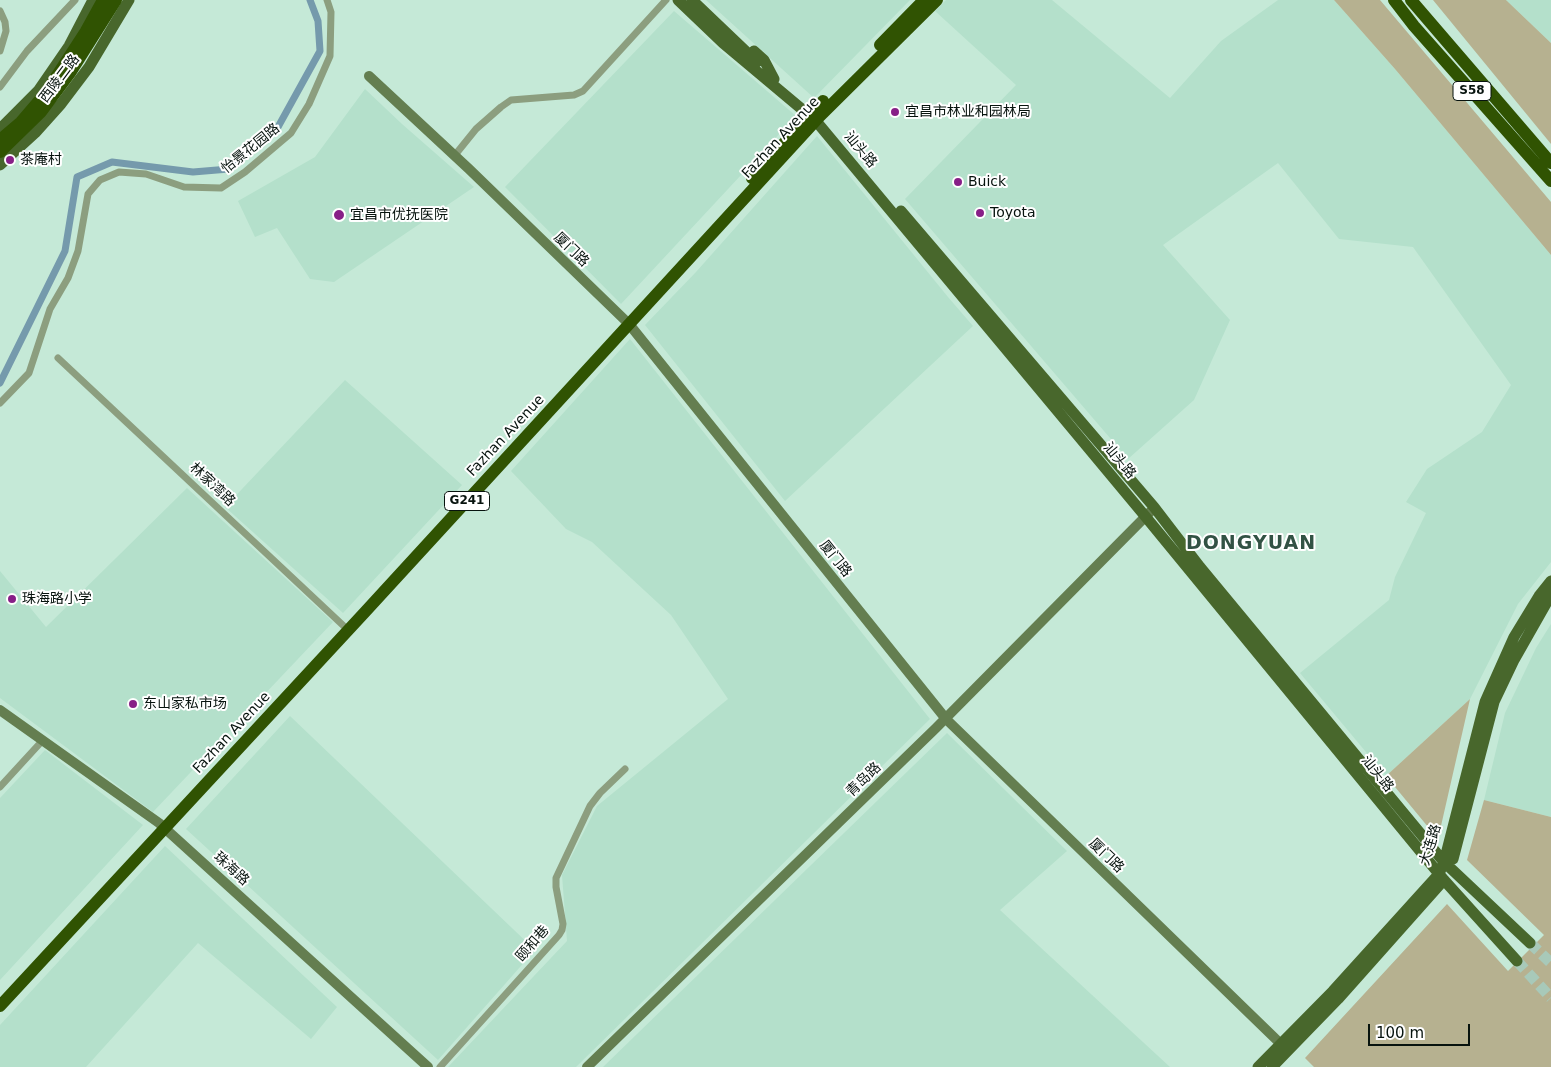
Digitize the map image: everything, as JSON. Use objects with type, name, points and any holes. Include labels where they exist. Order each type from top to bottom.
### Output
[{"type":"highway","points":[[90,33],[98,0]]},
{"type":"highway","points":[[0,152],[42,112],[70,73],[90,33],[103,0]]},
{"type":"highway","points":[[0,140],[21,122],[45,94],[116,0]]},
{"type":"highway","points":[[90,33],[127,0]]},
{"type":"highway","name":"Fazhan Avenue","points":[[0,994],[161,826],[346,627],[814,116],[924,0]]},
{"type":"highway","name":"Fazhan Avenue","points":[[814,116],[937,0]]},
{"type":"highway","name":"S58","points":[[1394,0],[1414,26],[1551,181]]},
{"type":"highway","name":"S58","points":[[1411,0],[1551,163]]},
{"type":"highway","points":[[0,134],[21,122]]},
{"type":"highway","name":"Fazhan Avenue","points":[[0,1006],[161,826]]},
{"type":"main road","name":"西陵二路","points":[[0,129],[38,91],[69,46],[93,0]]},
{"type":"main road","name":"西陵二路","points":[[0,165],[36,133],[61,104],[89,67],[127,0]]},
{"type":"main road","name":"汕头路","points":[[678,0],[723,43],[814,116]]},
{"type":"main road","name":"汕头路","points":[[692,0],[814,116],[1150,512],[1442,877],[1517,961]]},
{"type":"main road","points":[[702,0],[764,60],[774,79]]},
{"type":"main road","name":"汕头路","points":[[1150,512],[1200,567],[1447,865],[1530,943]]},
{"type":"main road","name":"大连路","points":[[1447,865],[1485,702],[1514,637],[1539,596],[1551,581]]},
{"type":"main road","name":"大连路","points":[[1272,1067],[1285,1048],[1333,991],[1442,877],[1494,702],[1514,660],[1551,595]]},
{"type":"main road","name":"大连路","points":[[1258,1067],[1285,1048]]},
{"type":"street","points":[[0,84],[27,51],[75,0]]},
{"type":"street","name":"怡景花园路","points":[[0,404],[29,373],[50,309],[68,278],[78,252],[88,194],[100,180],[118,172],[146,174],[184,187],[221,188],[245,172],[292,133],[309,104],[330,56],[331,12],[327,0]]},
{"type":"street","points":[[455,156],[476,129],[511,100],[574,95],[583,91],[666,0]]},
{"type":"street","points":[[0,11],[5,22],[6,31],[0,51]]},
{"type":"street","name":"厦门路","points":[[369,76],[455,156],[626,322],[946,719],[1285,1048]]},
{"type":"street","name":"林家湾路","points":[[58,358],[346,627]]},
{"type":"street","name":"青岛路","points":[[587,1067],[779,883],[946,719],[1150,512]]},
{"type":"street","name":"珠海路","points":[[0,710],[161,826],[428,1067]]},
{"type":"street","name":"珠海路","points":[[0,714],[42,741]]},
{"type":"street","points":[[0,787],[42,741]]},
{"type":"street","name":"颐和巷","points":[[440,1067],[559,936],[563,924],[556,878],[590,806],[600,793],[625,769]]},
{"type":"street","name":"珠海路","points":[[161,826],[419,1067]]},
{"type":"shaded area","points":[[706,0],[910,0],[814,98]]},
{"type":"shaded area","points":[[946,0],[1052,0],[1170,98],[1221,41],[1278,0],[1334,0],[1395,69],[1551,255],[1551,562],[1518,604],[1470,699],[1386,776],[1300,673],[1389,600],[1395,577],[1426,513],[1406,502],[1427,469],[1482,432],[1511,385],[1413,247],[1339,239],[1278,163],[1163,245],[1230,320],[1194,400],[1128,459],[905,199],[1016,85],[935,11]]},
{"type":"shaded area","points":[[1334,0],[1380,0],[1551,202],[1551,255],[1395,69]]},
{"type":"shaded area","points":[[1433,0],[1506,0],[1551,43],[1551,144]]},
{"type":"shaded area","points":[[1506,0],[1551,0],[1551,43]]},
{"type":"shaded area","points":[[674,11],[796,116],[621,304],[505,187]]},
{"type":"shaded area","name":"宜昌市优抚医院","points":[[365,89],[474,187],[334,282],[310,279],[277,228],[255,237],[238,201],[315,157]]},
{"type":"shaded area","points":[[817,136],[973,326],[785,501],[645,325],[696,272]]},
{"type":"shaded area","points":[[630,339],[930,719],[576,1067],[448,1067],[567,941],[562,875],[597,806],[728,699],[671,615],[592,542],[566,529],[511,471]]},
{"type":"shaded area","points":[[345,380],[462,485],[343,613],[225,507]]},
{"type":"shaded area","points":[[187,488],[333,622],[153,812],[0,698],[0,571],[46,627]]},
{"type":"shaded area","points":[[1551,624],[1551,817],[1484,800],[1505,713],[1536,648]]},
{"type":"shaded area","points":[[1470,699],[1438,839],[1386,776]]},
{"type":"shaded area","points":[[290,716],[535,950],[438,1060],[186,829]]},
{"type":"shaded area","points":[[947,733],[1067,851],[1000,910],[1170,1067],[603,1067]]},
{"type":"shaded area","points":[[45,750],[143,825],[0,980],[0,798]]},
{"type":"shaded area","points":[[1484,800],[1551,817],[1551,1067],[1314,1067],[1305,1058],[1447,904],[1508,971],[1544,935],[1467,860]]},
{"type":"shaded area","points":[[165,846],[337,1007],[311,1039],[198,943],[86,1067],[0,1067],[0,1025]]},
{"type":"waterway","points":[[0,383],[65,251],[77,177],[112,162],[193,172],[229,169],[278,127],[320,51],[318,21],[310,0]]},
{"type":"tunnel","points":[[1530,943],[1551,963]]},
{"type":"tunnel","points":[[1517,961],[1551,998]]},
{"type":"place","name":"宜昌市林业和园林局","points":[[895,112]]},
{"type":"place","name":"茶庵村","points":[[10,160]]},
{"type":"place","name":"Buick","points":[[958,182]]},
{"type":"place","name":"Toyota","points":[[980,213]]},
{"type":"place","name":"宜昌市优抚医院","points":[[339,215]]},
{"type":"place","name":"珠海路小学","points":[[12,599]]},
{"type":"place","name":"东山家私市场","points":[[133,704]]},
{"type":"district","name":"DONGYUAN","points":[[1251,544]]}]
